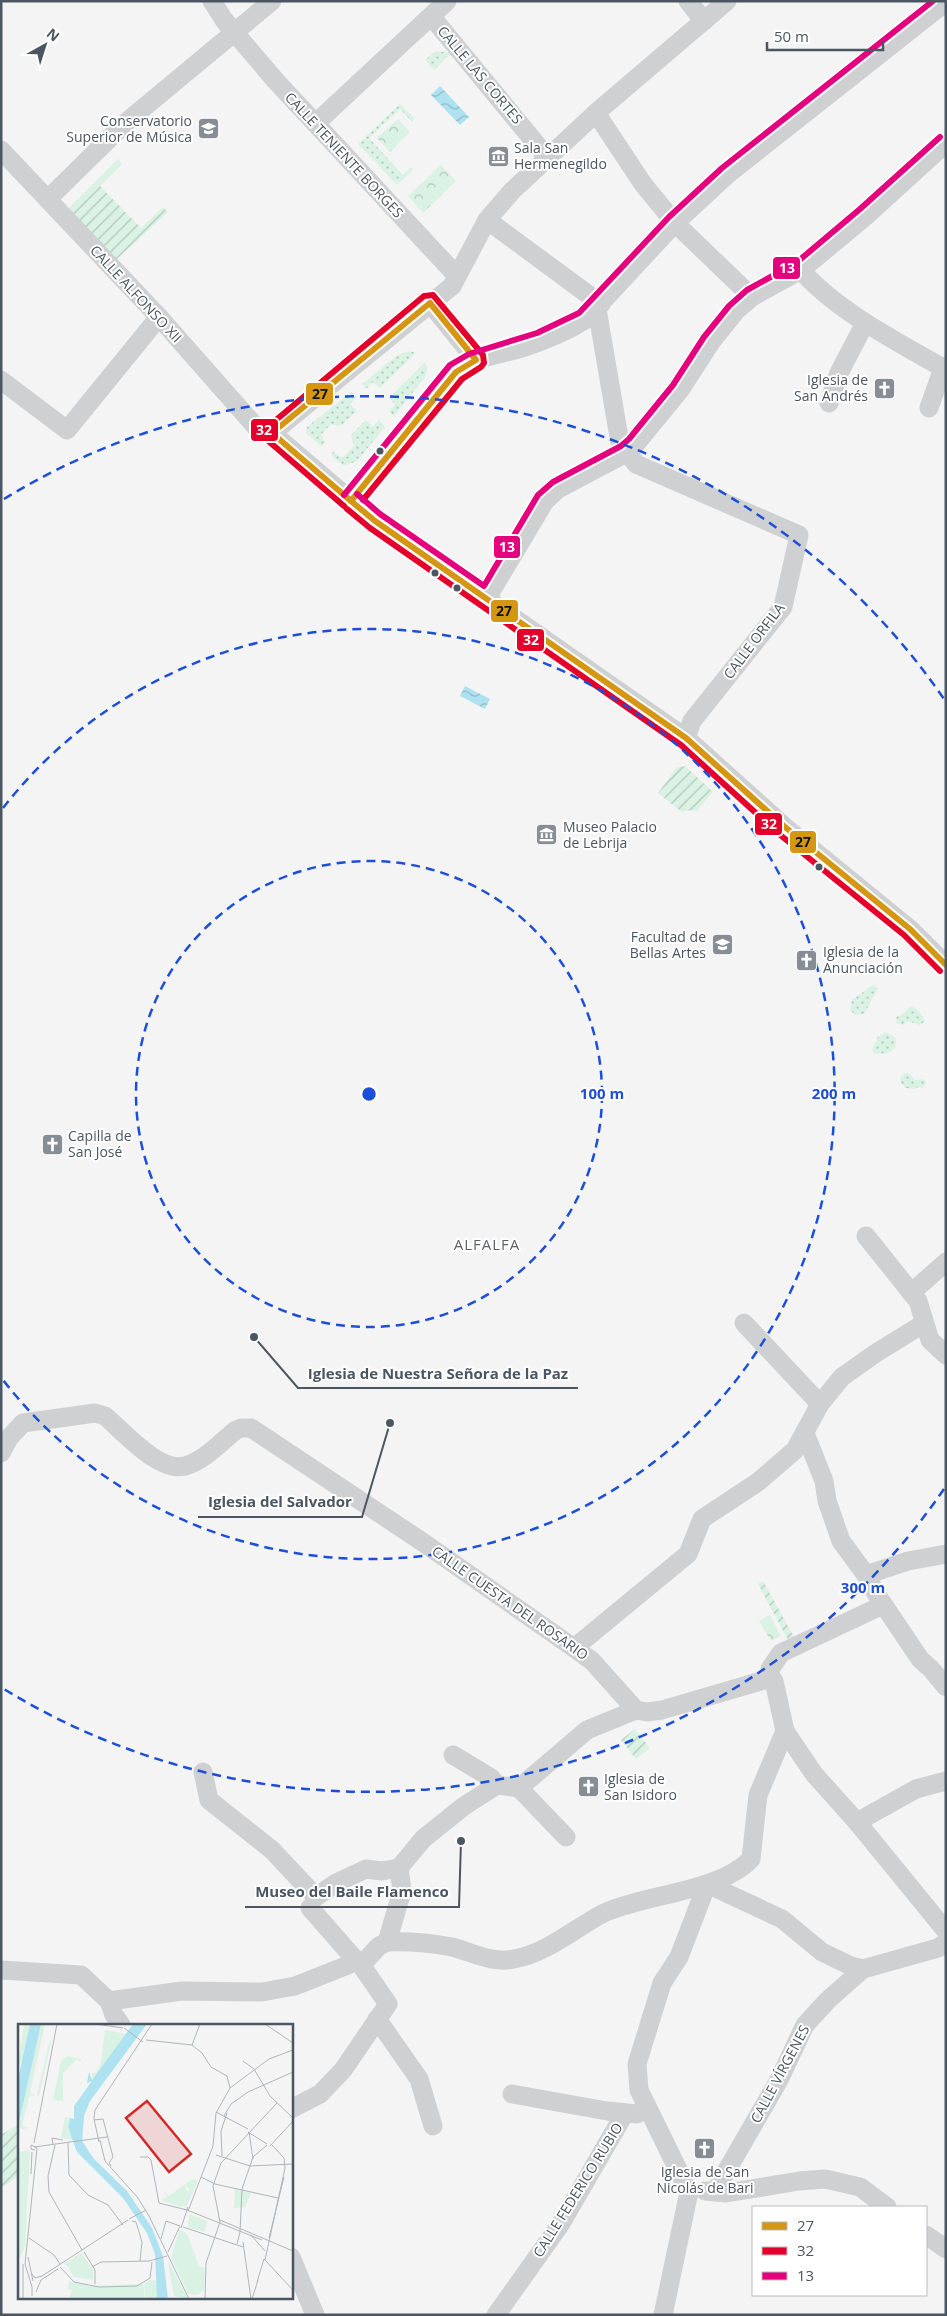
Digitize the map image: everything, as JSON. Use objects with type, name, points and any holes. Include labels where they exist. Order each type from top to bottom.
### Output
[{"type":"street","name":"CALLE TENIENTE BORGES","points":[[212,1],[234,33],[316,123],[454,281]]},
{"type":"street","points":[[48,198],[124,124],[272,1]]},
{"type":"street","points":[[316,123],[447,1]]},
{"type":"street","points":[[688,1],[704,21]]},
{"type":"street","points":[[272,433],[430,303],[454,281],[487,220],[512,191],[596,112],[727,1]]},
{"type":"street","points":[[351,501],[456,372],[476,360],[524,347],[567,331],[585,320],[599,307],[675,222],[728,174],[946,2]]},
{"type":"street","name":"CALLE LAS CORTES","points":[[431,16],[548,158]]},
{"type":"street","points":[[596,112],[644,184],[675,222],[752,297]]},
{"type":"street","points":[[487,598],[545,501],[558,489],[626,453],[635,446],[680,390],[717,334],[736,312],[752,297],[801,270],[866,216],[946,143]]},
{"type":"street","name":"CALLE ALFONSO XII","points":[[1,150],[159,318],[256,427],[272,433],[375,521],[686,738],[785,827],[896,918],[946,966]]},
{"type":"street","points":[[487,220],[599,307],[620,443],[626,453]]},
{"type":"street","points":[[801,270],[809,280],[865,323],[944,367],[929,408]]},
{"type":"street","points":[[430,303],[476,360]]},
{"type":"street","points":[[1,380],[67,430],[159,318]]},
{"type":"street","points":[[828,403],[838,375],[865,323]]},
{"type":"street","name":"CALLE ORFILA","points":[[626,453],[636,464],[799,535],[783,606],[692,721],[686,738]]},
{"type":"street","points":[[866,1236],[918,1301],[923,1324],[930,1340],[946,1355]]},
{"type":"street","points":[[911,1292],[946,1262]]},
{"type":"street","points":[[744,1324],[820,1404]]},
{"type":"street","points":[[574,1648],[688,1554],[702,1519],[774,1471],[795,1450],[820,1404],[842,1377],[923,1324]]},
{"type":"street","name":"CALLE CUESTA DEL ROSARIO","points":[[1,1453],[18,1426],[30,1421],[95,1413],[105,1416],[157,1461],[170,1466],[184,1466],[197,1460],[241,1428],[251,1428],[398,1525],[592,1661],[636,1710]]},
{"type":"street","points":[[805,1433],[824,1481],[827,1501],[841,1541],[866,1575],[883,1606],[920,1660],[939,1666],[946,1687]]},
{"type":"street","points":[[866,1575],[908,1561],[946,1554]]},
{"type":"street","points":[[883,1606],[781,1653],[770,1668],[771,1678],[774,1681],[785,1731],[814,1774],[857,1822],[946,1931]]},
{"type":"street","points":[[519,1788],[588,1730],[636,1710],[647,1712],[662,1710],[771,1678]]},
{"type":"street","points":[[109,2001],[182,1991],[262,1992],[295,1986],[366,1960],[379,1946],[387,1942],[412,1941],[452,1947],[489,1959],[514,1959],[548,1946],[610,1911],[707,1884],[745,1865],[751,1859],[758,1795],[785,1731]]},
{"type":"street","points":[[453,1754],[491,1778],[497,1785]]},
{"type":"street","points":[[203,1772],[209,1800],[272,1850],[353,1957],[359,1962],[419,2079],[433,2126]]},
{"type":"street","points":[[857,1822],[916,1789],[946,1781]]},
{"type":"street","points":[[313,1903],[336,1883],[366,1869],[382,1871],[399,1868],[423,1839],[464,1806],[497,1785],[519,1788],[566,1837]]},
{"type":"street","points":[[387,1942],[402,1890],[399,1868]]},
{"type":"street","points":[[707,1884],[782,1919],[822,1952],[851,1966],[863,1969]]},
{"type":"street","points":[[663,2315],[688,2192],[648,2114],[638,2090],[637,2064],[642,2042],[662,1983],[679,1957],[707,1884]]},
{"type":"street","name":"CALLE VÍRGENES","points":[[715,2191],[779,2080],[805,2025],[828,2000],[863,1969],[938,1948],[946,1942]]},
{"type":"street","points":[[1,1970],[81,1975],[109,2001],[120,2024]]},
{"type":"street","points":[[292,2108],[320,2094],[343,2070],[383,2011]]},
{"type":"street","points":[[512,2094],[625,2113],[648,2114]]},
{"type":"street","name":"CALLE FEDERICO RUBIO","points":[[496,2315],[560,2225],[625,2113]]},
{"type":"street","points":[[688,2192],[715,2191],[726,2193],[824,2179],[860,2187],[886,2206]]},
{"type":"street","points":[[927,2236],[946,2249]]},
{"type":"street","points":[[292,2259],[315,2315]]},
{"type":"green space","points":[[436,51],[451,53],[434,70],[425,60]]},
{"type":"green space","points":[[400,104],[415,119],[412,122],[400,109],[369,138],[403,175],[411,167],[413,170],[397,185],[358,144]]},
{"type":"green space","points":[[398,119],[410,132],[390,152],[377,138]]},
{"type":"green space","points":[[118,159],[122,164],[100,186],[141,228],[163,207],[168,212],[116,260],[67,210]]},
{"type":"green space","points":[[441,165],[456,181],[423,213],[408,196]]},
{"type":"green space","points":[[409,351],[416,353],[380,388],[373,382],[366,389],[362,384],[398,355]]},
{"type":"green space","points":[[425,362],[427,370],[425,377],[394,416],[389,411],[395,404],[389,398]]},
{"type":"green space","points":[[351,392],[357,397],[350,404],[357,411],[341,426],[331,424],[321,435],[325,442],[321,446],[306,433],[307,427]]},
{"type":"green space","points":[[366,420],[373,427],[379,420],[385,427],[357,461],[344,466],[331,455],[334,451],[340,457],[343,457],[354,446],[351,435]]},
{"type":"green space","points":[[685,766],[713,792],[696,812],[694,810],[683,813],[658,793],[677,767]]},
{"type":"green space","points":[[873,985],[878,989],[864,1014],[855,1015],[850,1010],[852,1000]]},
{"type":"green space","points":[[911,1006],[920,1012],[925,1021],[920,1025],[908,1021],[903,1025],[897,1024],[896,1017],[903,1014]]},
{"type":"green space","points":[[886,1032],[896,1038],[895,1048],[888,1053],[875,1054],[872,1050],[878,1037]]},
{"type":"green space","points":[[906,1073],[910,1074],[915,1080],[923,1079],[926,1081],[923,1088],[905,1088],[900,1081],[901,1076]]},
{"type":"green space","points":[[763,1581],[794,1637],[788,1640],[758,1584]]},
{"type":"green space","points":[[770,1615],[781,1636],[771,1641],[759,1621]]},
{"type":"green space","points":[[635,1729],[650,1748],[636,1759],[621,1740]]},
{"type":"green space","points":[[18,2125],[18,2177],[1,2188],[1,2135]]},
{"type":"water","points":[[440,86],[469,117],[460,125],[431,95]]},
{"type":"water","points":[[465,686],[490,699],[485,709],[460,696]]},
{"type":"transit line","name":"13","points":[[344,495],[450,365],[469,354],[537,333],[579,313],[669,217],[722,168],[933,1]]},
{"type":"transit line","name":"13","points":[[357,494],[380,514],[484,586],[538,495],[553,482],[621,446],[629,439],[673,385],[704,337],[729,306],[747,290],[796,263],[860,209],[940,137]]},
{"type":"transit line","name":"32","points":[[344,506],[266,439],[264,430],[424,296],[433,295],[483,355],[484,363],[462,379],[363,500]]},
{"type":"transit line","name":"27","points":[[430,303],[476,360],[456,372],[351,501],[272,433],[430,303]]},
{"type":"transit line","name":"27","points":[[351,501],[375,521],[686,738],[785,827],[910,929],[946,965]]},
{"type":"transit line","name":"32","points":[[347,509],[370,528],[681,745],[779,834],[904,935],[940,971]]},
{"type":"place","name":"Conservatorio Superior de Música","points":[[208,129]]},
{"type":"place","name":"Sala San Hermenegildo","points":[[498,156]]},
{"type":"place","name":"Iglesia de San Andrés","points":[[884,388]]},
{"type":"place","name":"Museo Palacio de Lebrija","points":[[547,835]]},
{"type":"place","name":"Facultad de Bellas Artes","points":[[722,945]]},
{"type":"place","name":"Iglesia de la Anunciación","points":[[807,960]]},
{"type":"place","name":"Capilla de San José","points":[[52,1144]]},
{"type":"place","name":"Iglesia de Nuestra Señora de la Paz","points":[[254,1337]]},
{"type":"place","name":"Iglesia del Salvador","points":[[390,1423]]},
{"type":"place","name":"Iglesia de San Isidoro","points":[[588,1787]]},
{"type":"place","name":"Museo del Baile Flamenco","points":[[461,1841]]},
{"type":"place","name":"Iglesia de San Nicolás de Bari","points":[[705,2149]]},
{"type":"district","name":"ALFALFA","points":[[487,1245]]}]
